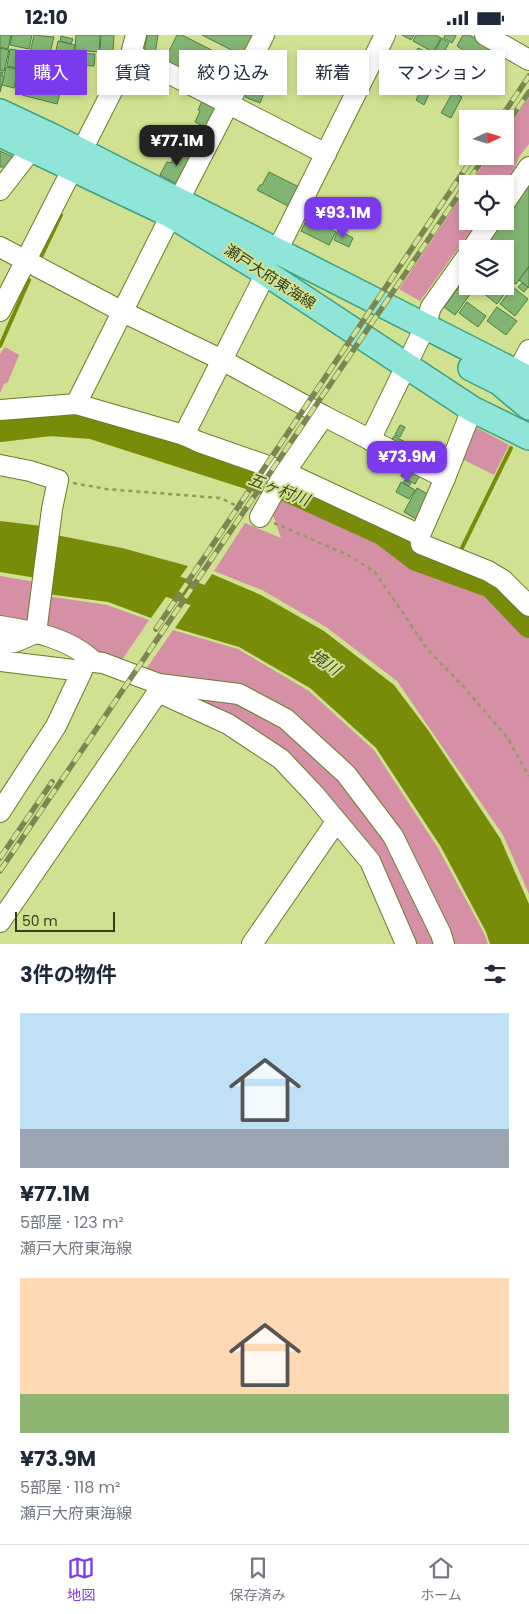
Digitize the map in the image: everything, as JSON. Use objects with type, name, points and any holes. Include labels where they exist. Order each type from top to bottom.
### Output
[{"type":"main road","name":"瀬戸大府東海線","points":[[0,112],[77,160],[175,208],[277,251],[523,376]]},
{"type":"main road","name":"瀬戸大府東海線","points":[[0,134],[31,150],[77,160]]},
{"type":"main road","name":"瀬戸大府東海線","points":[[175,208],[266,273],[472,409],[529,437]]},
{"type":"main road","points":[[425,327],[426,340],[445,355],[499,382],[529,407]]},
{"type":"street","points":[[76,404],[264,35]]},
{"type":"street","points":[[484,35],[529,61]]},
{"type":"street","points":[[277,251],[326,154],[378,37]]},
{"type":"street","points":[[0,311],[134,44],[228,104],[326,154]]},
{"type":"street","points":[[0,190],[31,150]]},
{"type":"street","points":[[514,189],[529,167]]},
{"type":"street","points":[[0,247],[123,312],[222,360],[324,416],[445,478]]},
{"type":"street","points":[[370,440],[425,327],[431,307],[459,268]]},
{"type":"street","points":[[184,435],[266,273]]},
{"type":"street","points":[[523,376],[529,350]]},
{"type":"street","points":[[0,410],[76,404],[184,435],[284,472],[420,535]]},
{"type":"street","points":[[472,409],[420,535],[422,544],[488,571],[503,580],[529,606]]},
{"type":"street","points":[[260,517],[284,472],[324,416]]},
{"type":"street","points":[[0,465],[30,471],[58,480]]},
{"type":"street","points":[[0,479],[38,482],[58,480]]},
{"type":"street","points":[[36,633],[52,509],[58,480]]},
{"type":"street","points":[[0,626],[51,637],[84,652],[88,667],[56,726],[0,812]]},
{"type":"street","points":[[0,642],[15,642],[36,633]]},
{"type":"street","points":[[0,661],[88,667],[103,663],[158,688],[228,724],[281,759],[314,794],[370,861],[402,935],[388,944]]},
{"type":"street","points":[[0,922],[158,688]]},
{"type":"street","points":[[158,688],[239,694],[286,719],[346,774],[393,836],[441,934],[444,944]]},
{"type":"street","points":[[252,944],[336,822]]},
{"type":"path","points":[[58,480],[106,489],[220,498],[348,555],[374,572],[428,650],[462,685],[506,737],[529,776]]},
{"type":"shaded area","points":[[529,97],[529,144],[519,157],[512,175],[476,175],[483,165],[514,165],[514,120]]},
{"type":"shaded area","points":[[459,200],[459,230],[471,230],[464,240],[459,240],[459,247],[420,301],[399,289]]},
{"type":"shaded area","points":[[5,347],[19,355],[8,382],[4,384],[0,393],[0,354]]},
{"type":"shaded area","points":[[472,425],[509,445],[494,475],[458,457]]},
{"type":"shaded area","points":[[275,496],[380,537],[414,564],[488,591],[529,633],[529,894],[503,835],[397,681],[326,627],[262,590],[214,571],[245,523],[281,538],[270,506]]},
{"type":"shaded area","points":[[0,576],[36,582],[31,623],[0,619]]},
{"type":"shaded area","points":[[47,596],[107,605],[149,620],[120,663],[42,625]]},
{"type":"shaded area","points":[[173,630],[238,649],[309,691],[374,750],[438,848],[484,933],[488,944],[410,944],[336,809],[144,672]]},
{"type":"water","points":[[0,521],[42,526],[36,578],[0,572]]},
{"type":"water","points":[[56,535],[122,548],[188,566],[151,618],[108,602],[47,594]]},
{"type":"water","points":[[212,574],[261,595],[324,631],[394,685],[428,730],[500,838],[529,904],[529,944],[490,944],[486,932],[441,847],[376,748],[310,688],[239,647],[175,628]]},
{"type":"building","points":[[0,35],[11,35],[8,49],[0,47]]},
{"type":"building","points":[[12,35],[32,35],[29,49],[10,45]]},
{"type":"building","points":[[34,35],[54,37],[51,50],[31,50]]},
{"type":"building","points":[[76,35],[100,35],[99,50],[97,52],[75,50]]},
{"type":"building","points":[[101,35],[114,35],[113,50],[100,50]]},
{"type":"building","points":[[147,35],[158,35],[156,50],[144,50]]},
{"type":"building","points":[[177,35],[182,35],[211,50],[179,50],[179,71],[169,66],[169,51]]},
{"type":"building","points":[[202,35],[254,35],[246,50],[231,50]]},
{"type":"building","points":[[402,35],[414,35],[411,40]]},
{"type":"building","points":[[416,35],[435,35],[441,38],[434,50],[429,50],[413,41]]},
{"type":"building","points":[[445,35],[456,36],[452,43],[444,38]]},
{"type":"building","points":[[463,35],[469,35],[490,47],[488,50],[463,50],[457,46]]},
{"type":"building","points":[[61,36],[73,39],[71,44],[60,41]]},
{"type":"building","points":[[442,38],[449,43],[445,50],[436,50]]},
{"type":"building","points":[[58,41],[75,45],[74,50],[56,50]]},
{"type":"building","points":[[0,48],[9,50],[4,71],[0,70]]},
{"type":"building","points":[[10,49],[16,50],[15,67],[7,66]]},
{"type":"building","points":[[87,54],[95,54],[94,66],[87,66]]},
{"type":"building","points":[[6,67],[15,68],[14,88],[2,85]]},
{"type":"building","points":[[0,72],[3,72],[2,76],[4,77],[0,92]]},
{"type":"building","points":[[22,95],[60,95],[57,104]]},
{"type":"building","points":[[246,95],[263,95],[260,103],[245,97]]},
{"type":"building","points":[[418,95],[429,95],[424,105],[416,100]]},
{"type":"building","points":[[451,95],[462,97],[451,118],[441,113]]},
{"type":"building","points":[[202,101],[217,108],[208,131],[195,122]]},
{"type":"building","points":[[163,142],[168,144],[166,148],[161,146]]},
{"type":"building","points":[[169,143],[176,146],[173,152],[166,148]]},
{"type":"building","points":[[178,148],[193,156],[179,185],[160,175],[167,162],[171,163]]},
{"type":"building","points":[[0,151],[13,157],[5,167],[0,167]]},
{"type":"building","points":[[269,172],[301,188],[292,208],[257,190]]},
{"type":"building","points":[[529,182],[529,266],[516,284],[514,283],[514,240],[489,240],[497,230],[514,230],[514,207],[526,190],[524,189]]},
{"type":"building","points":[[308,217],[336,232],[329,245],[301,231]]},
{"type":"building","points":[[338,230],[353,238],[349,247],[334,240]]},
{"type":"building","points":[[529,267],[529,288],[519,280]]},
{"type":"building","points":[[522,283],[528,287],[524,292],[518,287]]},
{"type":"building","points":[[459,286],[459,295],[470,295],[455,315],[444,307]]},
{"type":"building","points":[[514,288],[528,299],[515,316],[500,304],[507,295],[514,295]]},
{"type":"building","points":[[486,295],[504,295],[497,304]]},
{"type":"building","points":[[467,302],[486,316],[478,327],[459,313]]},
{"type":"building","points":[[497,307],[517,321],[506,335],[487,321]]},
{"type":"building","points":[[400,425],[405,427],[400,437],[395,435]]},
{"type":"building","points":[[394,436],[416,448],[413,452],[391,441]]},
{"type":"building","points":[[406,465],[421,473],[415,484],[401,476]]},
{"type":"building","points":[[405,480],[411,483],[409,486],[403,484]]},
{"type":"building","points":[[401,482],[415,490],[409,499],[396,492]]},
{"type":"building","points":[[417,488],[431,496],[418,520],[404,512]]},
{"type":"waterway","points":[[41,257],[61,215]]},
{"type":"waterway","points":[[0,346],[29,280]]},
{"type":"waterway","name":"五ヶ村川","points":[[0,430],[50,424],[92,427],[285,489],[382,533],[416,559],[491,586],[529,626]]},
{"type":"waterway","points":[[460,552],[511,448]]},
{"type":"waterway","points":[[450,571],[454,564]]},
{"type":"waterway","name":"境川","points":[[142,576],[206,598],[227,608]]},
{"type":"railway","points":[[506,110],[529,76]]},
{"type":"railway","points":[[514,114],[529,92]]},
{"type":"railway","points":[[156,629],[468,165]]},
{"type":"railway","points":[[0,871],[479,165]]},
{"type":"railway","points":[[0,858],[52,782]]}]
